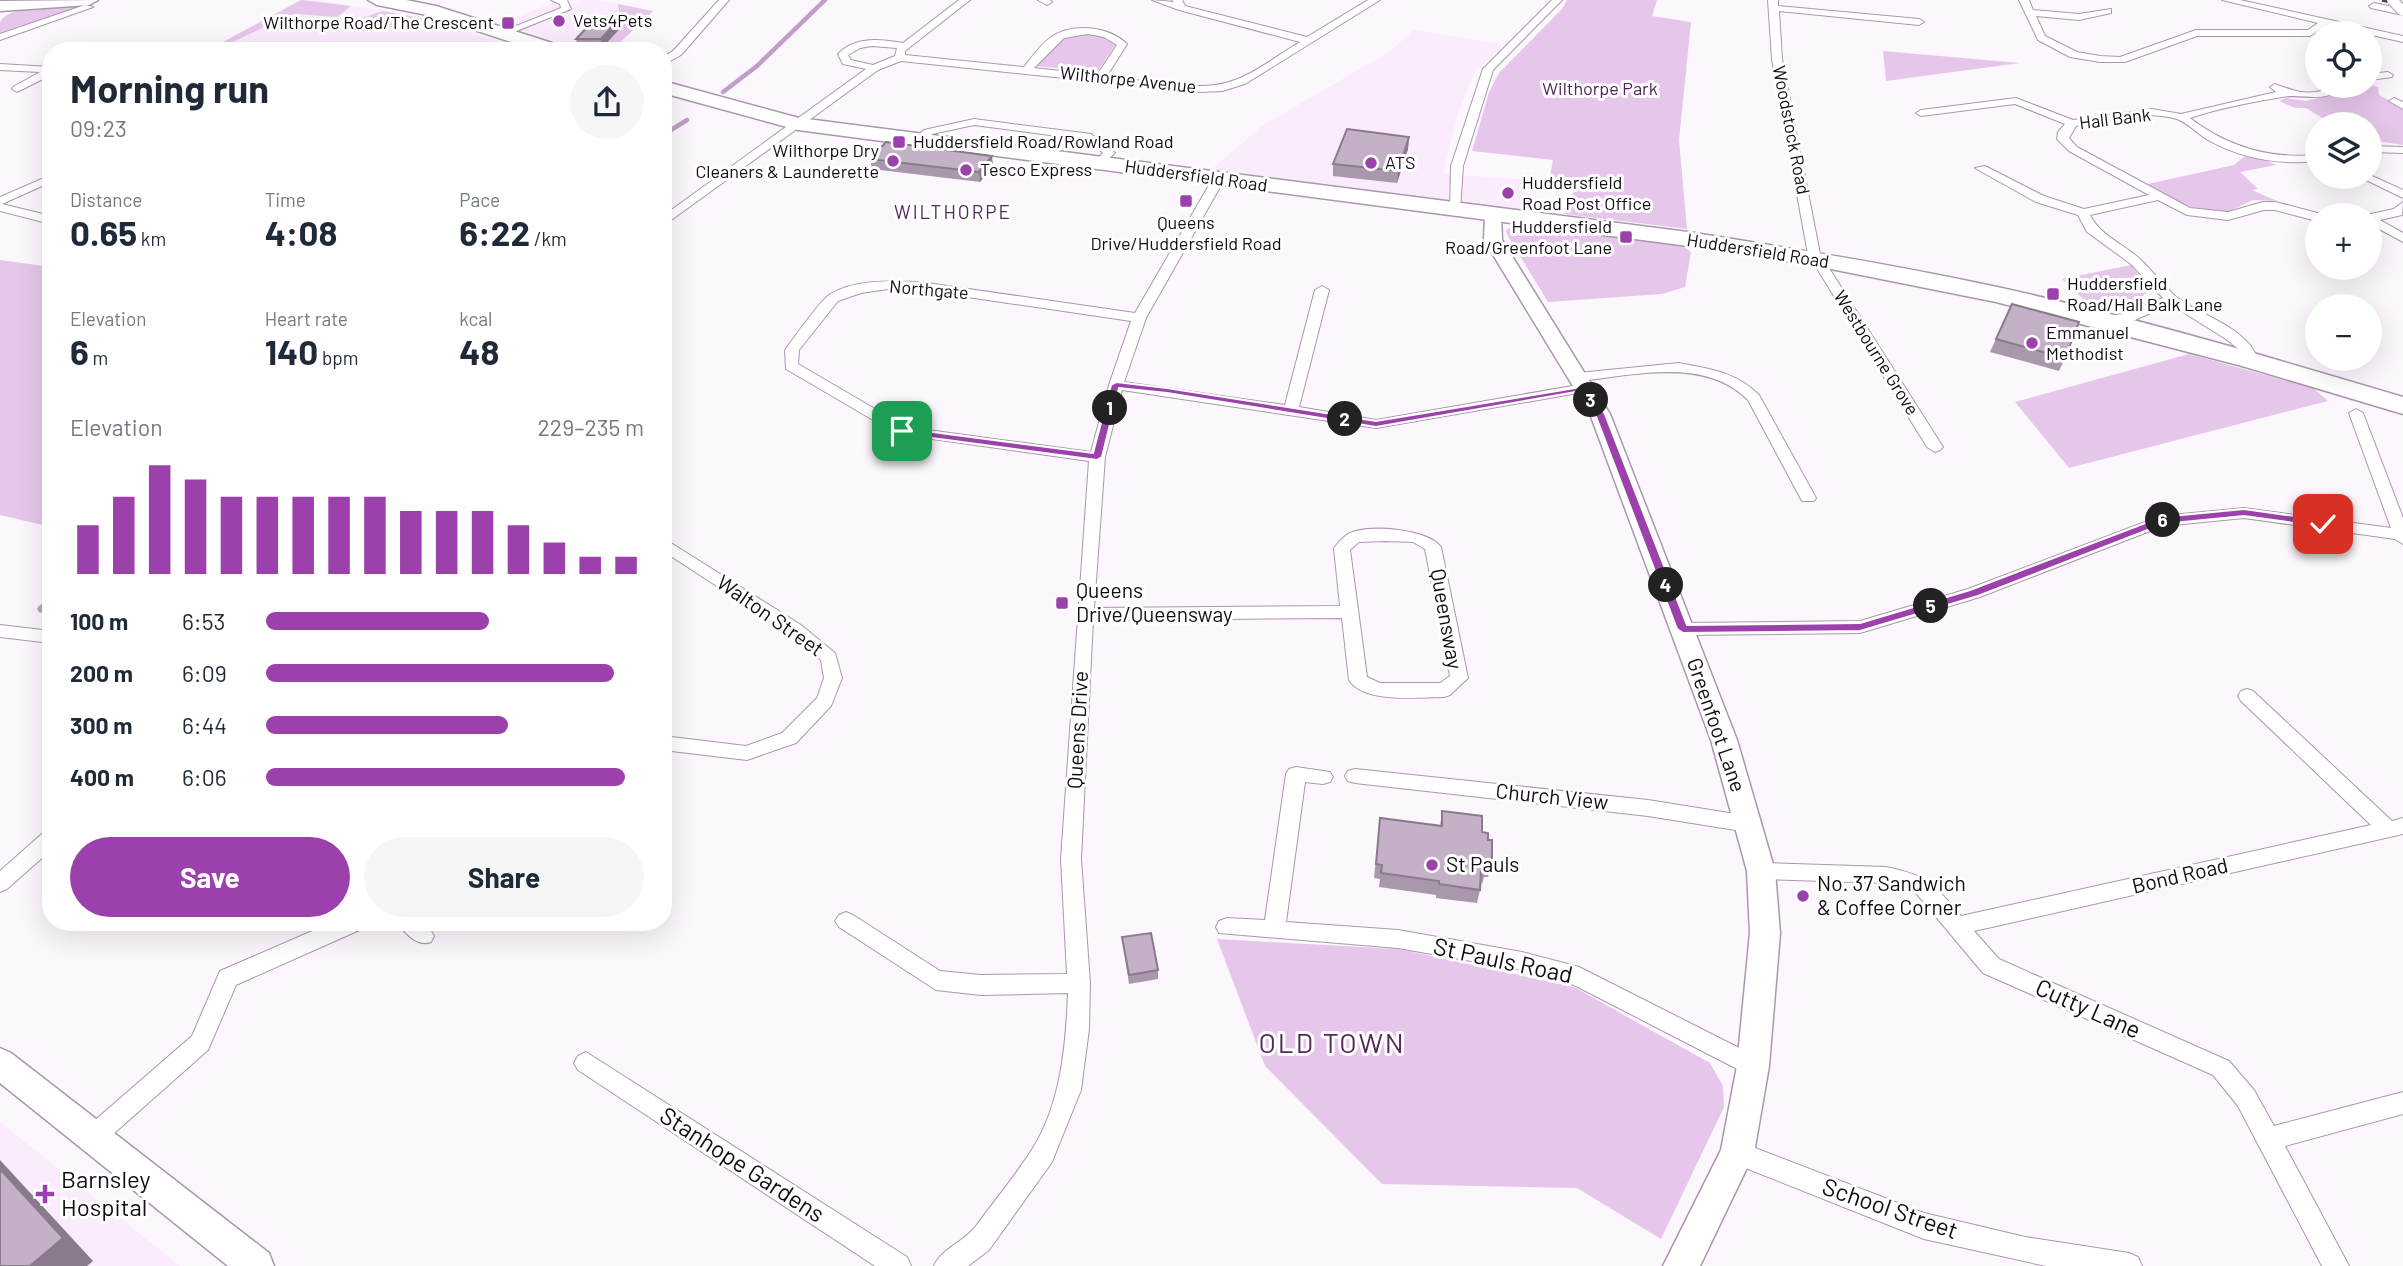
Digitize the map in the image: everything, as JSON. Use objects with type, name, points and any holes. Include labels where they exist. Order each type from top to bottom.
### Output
[{"type":"highway","points":[[377,0],[436,11],[531,42]]},
{"type":"highway","points":[[3,8],[89,4]]},
{"type":"highway","name":"Huddersfield Road","points":[[672,90],[798,124],[1688,239],[1816,259],[1998,295],[2399,400]]},
{"type":"street","points":[[504,33],[566,9],[564,2],[556,0]]},
{"type":"street","points":[[672,56],[724,0]]},
{"type":"street","points":[[900,58],[900,50],[965,0]]},
{"type":"street","points":[[1157,0],[1180,4],[1309,41]]},
{"type":"street","name":"Wilthorpe Avenue","points":[[672,215],[874,68],[900,58],[1027,69],[1200,89],[1222,88],[1241,82],[1375,0]]},
{"type":"street","points":[[1454,209],[1457,166],[1488,69],[1557,0]]},
{"type":"street","points":[[2024,0],[2041,38],[2074,55],[2100,59],[2121,60],[2196,33],[2305,33]]},
{"type":"street","points":[[2227,0],[2321,21]]},
{"type":"street","points":[[2392,0],[2403,11]]},
{"type":"street","points":[[0,37],[89,4]]},
{"type":"street","points":[[1773,4],[1919,22]]},
{"type":"street","name":"Woodstock Road","points":[[1773,4],[1777,60],[1816,259]]},
{"type":"street","points":[[2374,6],[2403,11]]},
{"type":"street","points":[[2029,12],[2079,17],[2108,11]]},
{"type":"street","points":[[1027,69],[1055,38],[1069,34],[1096,33],[1116,38],[1122,44],[1101,77]]},
{"type":"street","points":[[2382,34],[2403,39]]},
{"type":"street","points":[[874,68],[847,62],[843,54],[853,47],[871,43],[905,46]]},
{"type":"street","points":[[0,67],[42,69]]},
{"type":"street","points":[[17,89],[42,75]]},
{"type":"street","points":[[2382,76],[2388,75]]},
{"type":"street","points":[[2272,85],[2285,93]]},
{"type":"street","name":"Hall Bank","points":[[2157,197],[2073,149],[2063,139],[2064,132],[2072,123],[2136,113],[2152,112],[2182,117],[2285,93],[2305,96]]},
{"type":"street","points":[[1921,113],[2016,101],[2072,123]]},
{"type":"street","points":[[2182,117],[2208,137],[2252,155],[2290,161],[2305,159]]},
{"type":"street","points":[[2382,149],[2403,150]]},
{"type":"street","points":[[1981,168],[2040,199],[2083,213],[2157,197],[2175,207],[2202,215],[2228,216],[2263,206],[2289,208],[2305,213]]},
{"type":"street","name":"Queens Drive","points":[[947,1266],[980,1241],[1043,1154],[1069,1090],[1078,1029],[1079,983],[1071,859],[1097,457],[1116,385],[1139,318],[1218,180]]},
{"type":"street","points":[[0,204],[42,183]]},
{"type":"street","points":[[2382,184],[2403,194]]},
{"type":"street","points":[[0,204],[42,217]]},
{"type":"street","points":[[2382,216],[2398,212],[2403,206]]},
{"type":"street","points":[[2083,213],[2091,229],[2135,261],[2171,299],[2231,336],[2248,350],[2251,360]]},
{"type":"street","name":"Greenfoot Lane","points":[[1493,215],[1493,240],[1600,414],[1724,740],[1761,872],[1765,933],[1753,1066],[1737,1153],[1681,1266]]},
{"type":"street","points":[[2382,226],[2403,238]]},
{"type":"street","name":"Westbourne Grove","points":[[1816,259],[1936,447]]},
{"type":"street","name":"Northgate","points":[[1097,457],[902,431],[791,366],[792,350],[833,298],[859,289],[888,285],[920,286],[1139,318]]},
{"type":"street","points":[[1291,410],[1322,289]]},
{"type":"street","points":[[2105,321],[2130,317],[2171,299]]},
{"type":"street","points":[[1116,385],[1376,424],[1581,382],[1679,367],[1721,375],[1741,385],[1754,398],[1808,498]]},
{"type":"street","points":[[1683,629],[1860,627],[1974,593],[2161,520],[2244,513],[2402,536],[2356,412]]},
{"type":"street","name":"Queensway","points":[[1355,537],[1413,537],[1426,540],[1433,547],[1458,678],[1444,690],[1377,690],[1358,680],[1350,612],[1342,548],[1355,537]]},
{"type":"street","name":"Walton Street","points":[[672,549],[795,629],[829,657],[833,678],[824,701],[789,738],[747,753],[672,744]]},
{"type":"street","points":[[1085,614],[1350,612]]},
{"type":"street","points":[[0,631],[42,636]]},
{"type":"street","points":[[2247,696],[2395,828]]},
{"type":"street","points":[[1274,930],[1296,774],[1324,777]]},
{"type":"street","name":"Church View","points":[[1355,776],[1648,808],[1748,824]]},
{"type":"street","name":"Bond Road","points":[[1956,926],[2395,828]]},
{"type":"street","points":[[0,883],[42,846]]},
{"type":"street","name":"Cutty Lane","points":[[1761,872],[1886,875],[1905,879],[1923,887],[1991,966],[2221,1068],[2246,1098],[2336,1266]]},
{"type":"street","points":[[846,921],[936,980],[981,985],[1079,983]]},
{"type":"street","name":"St Pauls Road","points":[[1227,927],[1398,939],[1522,961],[1579,977],[1753,1066]]},
{"type":"street","points":[[94,1136],[200,1044],[228,978],[335,931]]},
{"type":"street","points":[[0,1063],[256,1266]]},
{"type":"street","name":"Stanhope Gardens","points":[[586,1063],[898,1266]]},
{"type":"street","points":[[2269,1139],[2403,1103]]},
{"type":"street","name":"School Street","points":[[1737,1153],[1924,1226],[2025,1250],[2129,1266]]},
{"type":"shaded area","points":[[301,0],[317,0],[422,17],[499,42],[224,42]]},
{"type":"shaded area","points":[[581,0],[596,0],[653,11],[620,42],[559,42],[501,23],[555,2],[577,4]]},
{"type":"shaded area","points":[[1414,30],[1502,44],[1474,73],[1458,113],[1443,174],[1528,180],[1524,210],[1210,171],[1262,126],[1389,52]]},
{"type":"shaded area","name":"Barnsley Hospital","points":[[0,1122],[180,1266],[0,1266]]},
{"type":"green space","points":[[301,0],[351,6],[337,17],[296,14],[232,42],[223,42]]},
{"type":"green space","name":"Wilthorpe Park","points":[[1567,0],[1657,0],[1652,16],[1691,22],[1679,140],[1687,229],[1564,214],[1574,191],[1548,187],[1553,160],[1472,151],[1489,92],[1499,73],[1562,9]]},
{"type":"green space","points":[[618,4],[653,11],[620,42],[607,42],[626,20],[620,16]]},
{"type":"green space","points":[[84,5],[0,34],[0,23],[13,12],[38,7]]},
{"type":"green space","points":[[383,11],[430,20],[413,31],[380,26],[354,26],[353,21]]},
{"type":"green space","points":[[1085,33],[1101,35],[1116,44],[1097,72],[1035,66],[1059,39]]},
{"type":"green space","points":[[1883,51],[2020,63],[1886,81]]},
{"type":"green space","points":[[2382,97],[2403,108],[2403,145],[2382,142],[2382,112],[2312,112],[2279,101],[2286,98],[2306,101],[2318,98]]},
{"type":"green space","points":[[2245,156],[2263,159],[2276,165],[2240,172],[2258,189],[2252,190],[2277,201],[2253,200],[2225,213],[2200,210],[2169,199],[2148,184],[2234,165]]},
{"type":"green space","points":[[1513,226],[1680,244],[1691,252],[1685,287],[1662,294],[1548,302],[1508,236],[1506,230]]},
{"type":"green space","points":[[0,260],[42,266],[42,525],[0,515]]},
{"type":"green space","points":[[2131,265],[2146,285],[2146,292],[2136,302],[2123,307],[2094,309],[2062,279]]},
{"type":"green space","points":[[2189,354],[2313,388],[2328,401],[2069,468],[2015,402]]},
{"type":"green space","points":[[1217,939],[1399,949],[1574,987],[1710,1063],[1723,1086],[1724,1107],[1661,1239],[1577,1188],[1382,1184],[1265,1066]]},
{"type":"building","points":[[597,17],[621,17],[601,39],[576,39]]},
{"type":"building","name":"ATS","points":[[1347,129],[1409,137],[1398,171],[1333,164]]},
{"type":"building","points":[[886,142],[992,156],[979,172],[870,159]]},
{"type":"building","name":"Emmanuel Methodist","points":[[2012,304],[2079,322],[2065,358],[1996,339]]},
{"type":"building","name":"St Pauls","points":[[1442,811],[1482,816],[1482,832],[1488,833],[1488,840],[1492,840],[1492,863],[1486,863],[1486,870],[1481,869],[1480,890],[1381,873],[1382,865],[1376,864],[1380,818],[1442,826]]},
{"type":"building","points":[[1151,933],[1158,970],[1129,975],[1122,937]]},
{"type":"building","points":[[0,1169],[63,1238],[30,1266],[0,1266]]},
{"type":"waterway","points":[[723,92],[757,66],[825,0]]},
{"type":"waterway","points":[[672,129],[687,120]]},
{"type":"railway","points":[[2382,0],[2403,4]]},
{"type":"place","name":"Vets4Pets","points":[[559,21]]},
{"type":"place","name":"Wilthorpe Road/The Crescent","points":[[508,23]]},
{"type":"place","name":"Huddersfield Road/Rowland Road","points":[[899,142]]},
{"type":"place","name":"Wilthorpe Dry Cleaners & Launderette","points":[[893,161]]},
{"type":"place","name":"ATS","points":[[1371,163]]},
{"type":"place","name":"Tesco Express","points":[[966,170]]},
{"type":"place","name":"Huddersfield Road Post Office","points":[[1508,193]]},
{"type":"place","name":"Queens Drive/Huddersfield Road","points":[[1186,201]]},
{"type":"place","name":"Huddersfield Road/Greenfoot Lane","points":[[1626,237]]},
{"type":"place","name":"Huddersfield Road/Hall Balk Lane","points":[[2053,294]]},
{"type":"place","name":"Emmanuel Methodist","points":[[2032,343]]},
{"type":"place","name":"Queens Drive/Queensway","points":[[1062,603]]},
{"type":"place","name":"St Pauls","points":[[1432,865]]},
{"type":"place","name":"No. 37 Sandwich & Coffee Corner","points":[[1803,896]]},
{"type":"place","name":"Barnsley Hospital","points":[[45,1194]]},
{"type":"district","name":"WILTHORPE","points":[[953,212]]},
{"type":"district","name":"OLD TOWN","points":[[1332,1043]]},
{"type":"route","points":[[902,431],[1097,457],[1116,385],[1167,390],[1376,424],[1584,388],[1600,414],[1683,629],[1860,627],[1974,593],[2161,520],[2244,513],[2323,524]]}]
